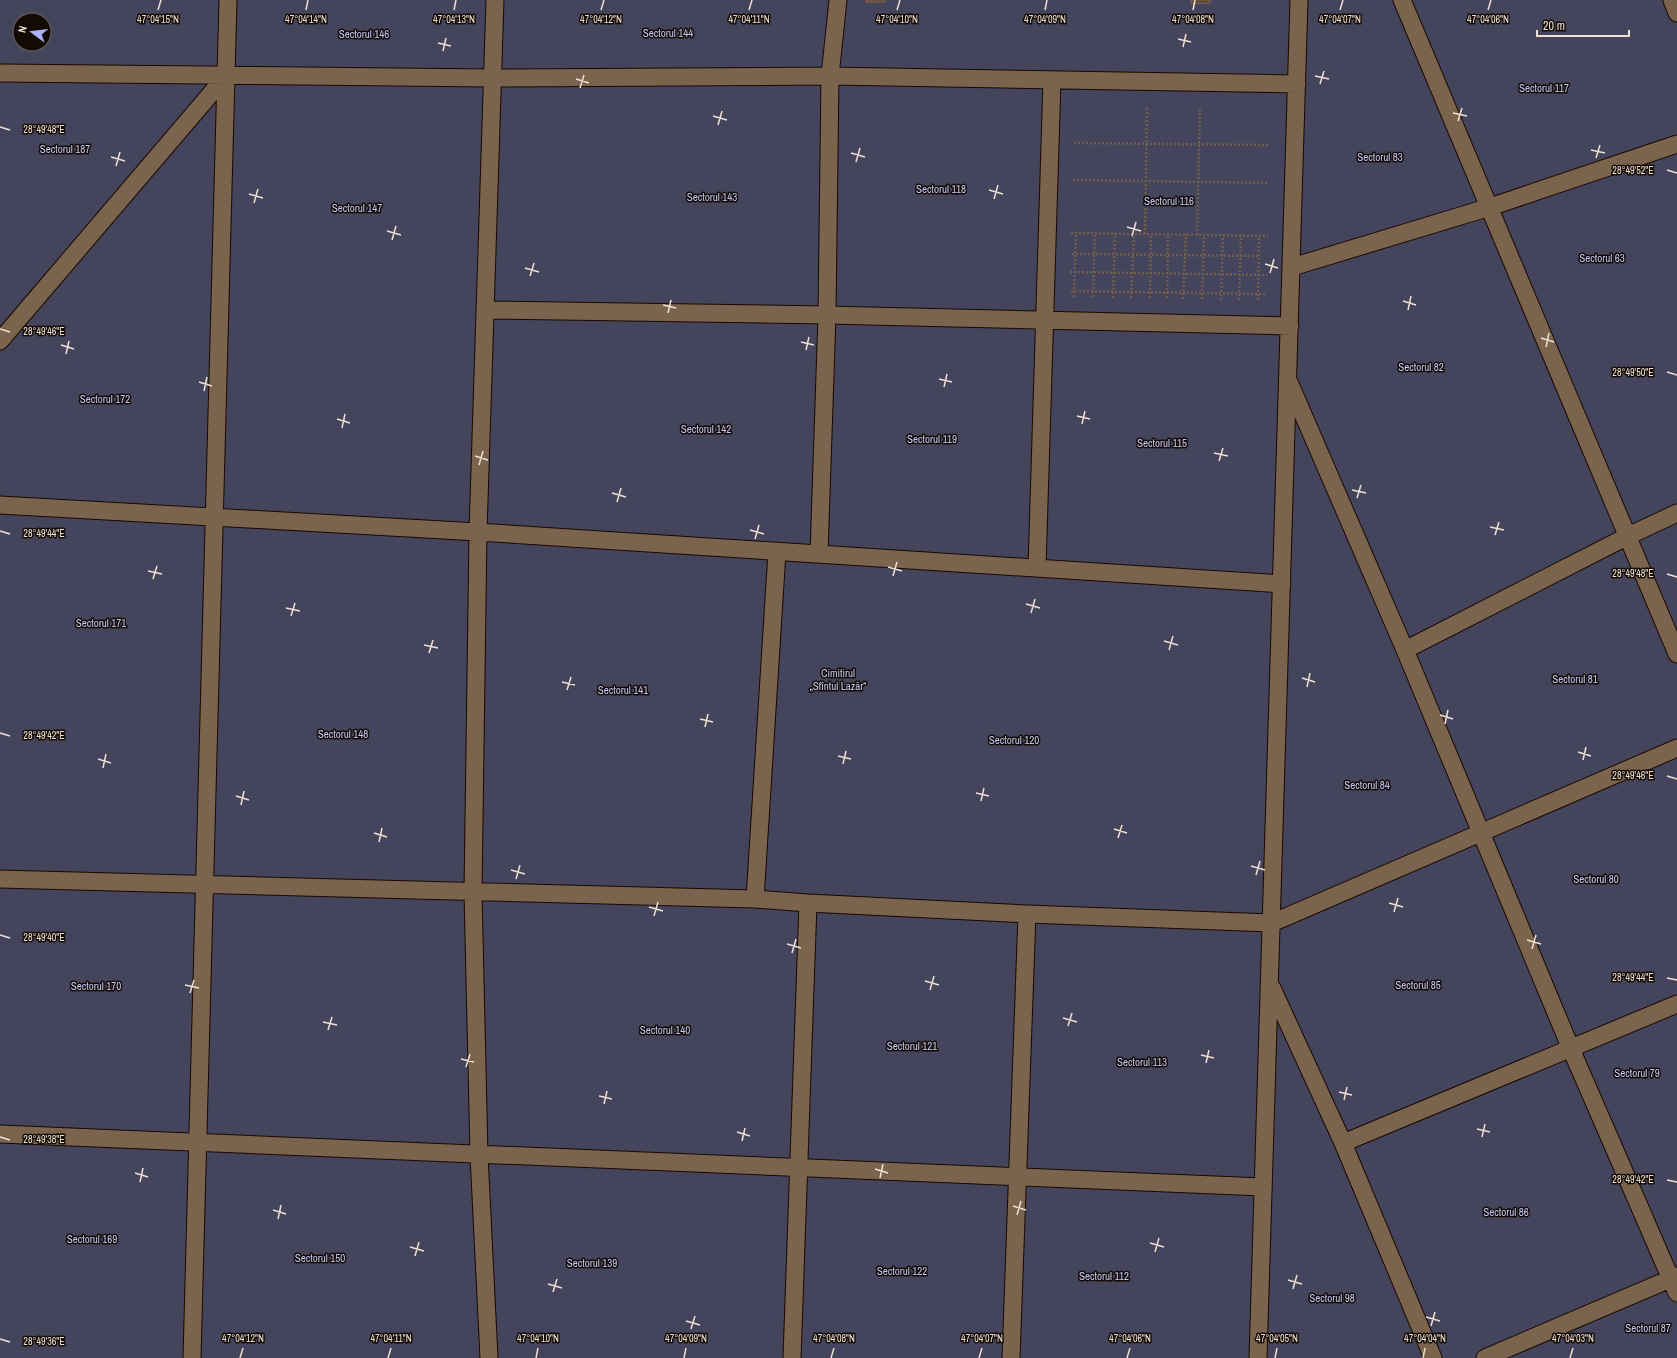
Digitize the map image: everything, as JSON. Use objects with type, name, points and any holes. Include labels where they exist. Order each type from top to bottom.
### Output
[{"type":"lane","points":[[192,1358],[216,518],[228,0]]},
{"type":"lane","points":[[488,1358],[479,1155],[474,892],[478,532],[492,78],[496,0]]},
{"type":"lane","points":[[819,554],[827,315],[830,76],[838,0]]},
{"type":"lane","points":[[1258,1358],[1299,0]]},
{"type":"lane","points":[[1402,0],[1677,654]]},
{"type":"lane","points":[[1672,0],[1677,13]]},
{"type":"lane","points":[[0,73],[492,78],[830,76],[1297,84]]},
{"type":"lane","points":[[0,341],[226,76]]},
{"type":"lane","points":[[1037,568],[1052,80]]},
{"type":"lane","points":[[1292,266],[1490,207],[1677,144]]},
{"type":"lane","points":[[486,310],[827,315],[1290,326]]},
{"type":"lane","points":[[1287,377],[1405,650],[1571,1049],[1675,1282],[1485,1358]]},
{"type":"lane","points":[[0,505],[478,532],[1282,584]]},
{"type":"lane","points":[[1405,650],[1628,536],[1677,513]]},
{"type":"lane","points":[[755,899],[777,552]]},
{"type":"lane","points":[[0,879],[755,899],[808,904],[1272,923],[1677,748]]},
{"type":"lane","points":[[792,1358],[808,904]]},
{"type":"lane","points":[[1011,1358],[1027,914]]},
{"type":"lane","points":[[1270,984],[1343,1143],[1433,1358]]},
{"type":"lane","points":[[1343,1143],[1677,1004]]},
{"type":"lane","points":[[0,1134],[798,1169],[1263,1187]]},
{"type":"path","points":[[1145,234],[1147,99]]},
{"type":"path","points":[[1197,235],[1200,99]]},
{"type":"path","points":[[1069,143],[1272,145]]},
{"type":"path","points":[[1069,180],[1272,183]]},
{"type":"path","points":[[1065,232],[1272,236]]},
{"type":"path","points":[[1074,303],[1076,233]]},
{"type":"path","points":[[1093,304],[1095,233]]},
{"type":"path","points":[[1112,304],[1115,233]]},
{"type":"path","points":[[1131,304],[1134,234]]},
{"type":"path","points":[[1149,305],[1151,234]]},
{"type":"path","points":[[1166,305],[1168,234]]},
{"type":"path","points":[[1183,305],[1186,234]]},
{"type":"path","points":[[1202,306],[1204,235]]},
{"type":"path","points":[[1220,306],[1223,235]]},
{"type":"path","points":[[1239,306],[1241,235]]},
{"type":"path","points":[[1258,307],[1259,236]]},
{"type":"path","points":[[1069,254],[1259,256]]},
{"type":"path","points":[[1063,272],[1271,275]]},
{"type":"path","points":[[1068,291],[1271,294]]},
{"type":"green space","name":"Cimitirul „Sfîntul Lazăr“","points":[[0,0],[1677,0],[1677,1358],[0,1358]]},
{"type":"building","points":[[866,0],[885,0],[885,2],[866,2]]},
{"type":"building","points":[[1191,0],[1210,0],[1210,3],[1191,3]]},
{"type":"park label","name":"Sectorul 144","points":[[668,33]]},
{"type":"park label","name":"Sectorul 146","points":[[364,34]]},
{"type":"park label","name":"Sectorul 117","points":[[1544,88]]},
{"type":"park label","name":"Sectorul 187","points":[[65,149]]},
{"type":"park label","name":"Sectorul 83","points":[[1380,157]]},
{"type":"park label","name":"Sectorul 118","points":[[941,189]]},
{"type":"park label","name":"Sectorul 143","points":[[712,197]]},
{"type":"park label","name":"Sectorul 116","points":[[1169,201]]},
{"type":"park label","name":"Sectorul 147","points":[[357,208]]},
{"type":"park label","name":"Sectorul 63","points":[[1602,258]]},
{"type":"park label","name":"Sectorul 82","points":[[1421,367]]},
{"type":"park label","name":"Sectorul 172","points":[[105,399]]},
{"type":"park label","name":"Sectorul 142","points":[[706,429]]},
{"type":"park label","name":"Sectorul 119","points":[[932,439]]},
{"type":"park label","name":"Sectorul 115","points":[[1162,443]]},
{"type":"park label","name":"Sectorul 171","points":[[101,623]]},
{"type":"park label","name":"Sectorul 81","points":[[1575,679]]},
{"type":"park label","name":"Sectorul 141","points":[[623,690]]},
{"type":"park label","name":"Sectorul 148","points":[[343,734]]},
{"type":"park label","name":"Sectorul 120","points":[[1014,740]]},
{"type":"park label","name":"Sectorul 84","points":[[1367,785]]},
{"type":"park label","name":"Sectorul 80","points":[[1596,879]]},
{"type":"park label","name":"Sectorul 85","points":[[1418,985]]},
{"type":"park label","name":"Sectorul 170","points":[[96,986]]},
{"type":"park label","name":"Sectorul 140","points":[[665,1030]]},
{"type":"park label","name":"Sectorul 121","points":[[912,1046]]},
{"type":"park label","name":"Sectorul 113","points":[[1142,1062]]},
{"type":"park label","name":"Sectorul 79","points":[[1637,1073]]},
{"type":"park label","name":"Sectorul 86","points":[[1506,1212]]},
{"type":"park label","name":"Sectorul 169","points":[[92,1239]]},
{"type":"park label","name":"Sectorul 150","points":[[320,1258]]},
{"type":"park label","name":"Sectorul 139","points":[[592,1263]]},
{"type":"park label","name":"Sectorul 122","points":[[902,1271]]},
{"type":"park label","name":"Sectorul 112","points":[[1104,1276]]},
{"type":"park label","name":"Sectorul 98","points":[[1332,1298]]},
{"type":"park label","name":"Sectorul 87","points":[[1648,1328]]}]
